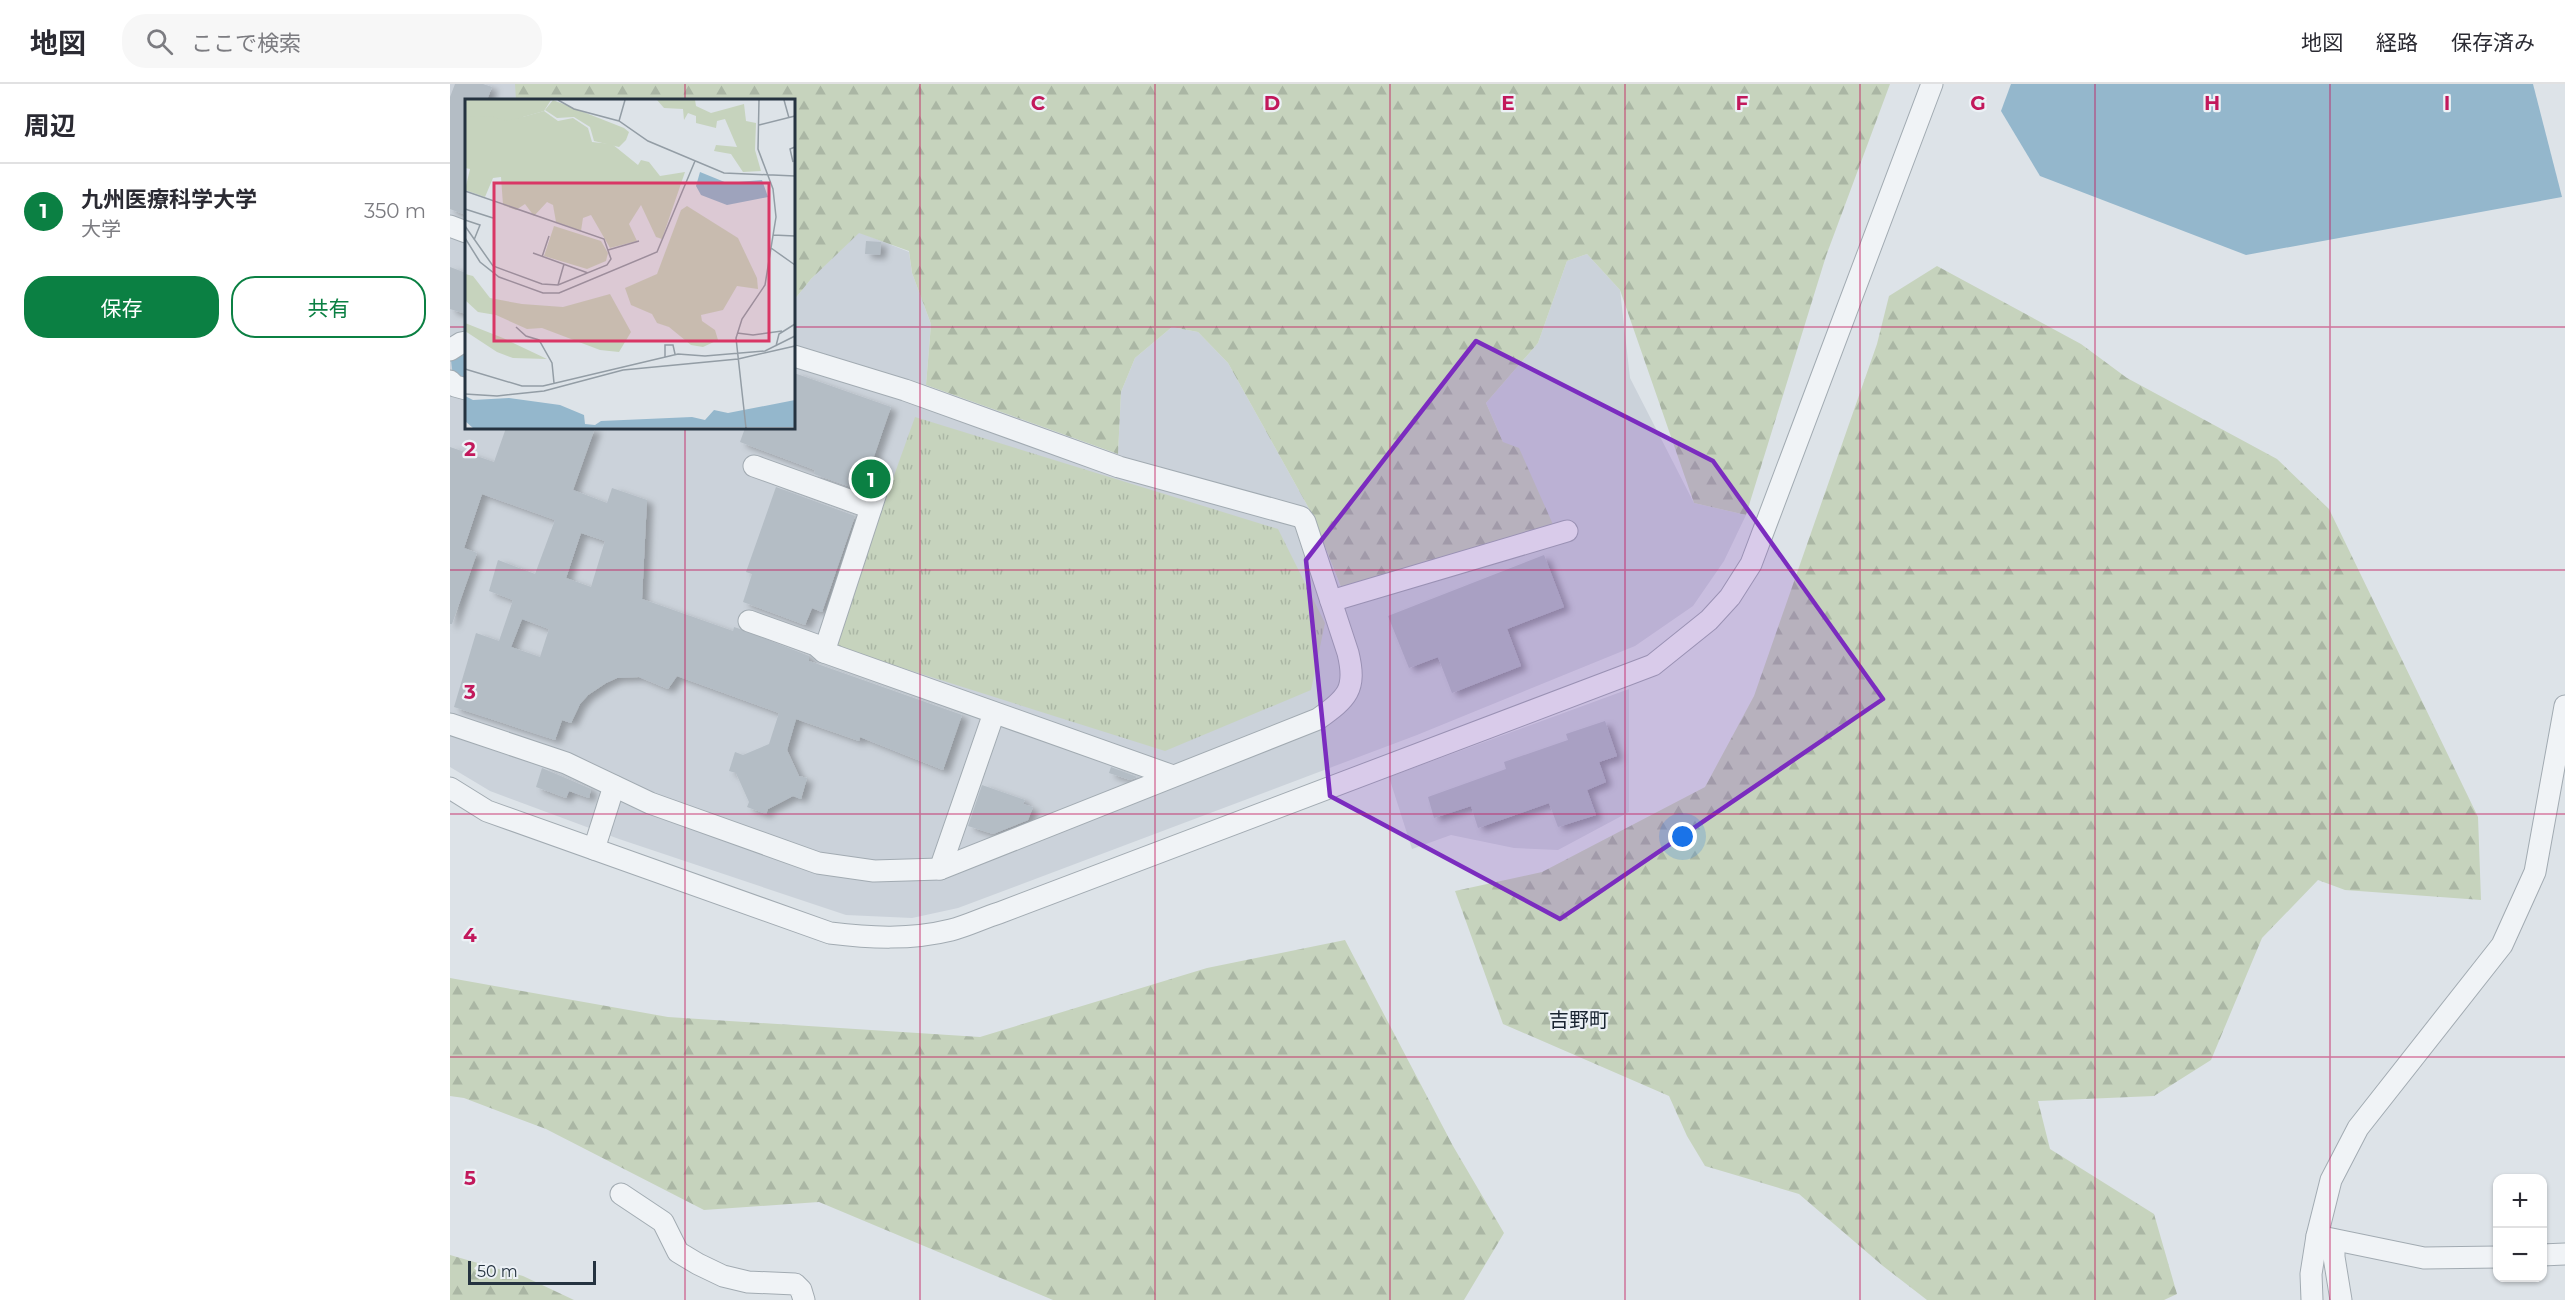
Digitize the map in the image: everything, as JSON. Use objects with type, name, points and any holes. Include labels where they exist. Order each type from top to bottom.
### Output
[{"type":"street","points":[[450,788],[487,811],[830,933],[873,938],[913,936],[951,930],[1653,664],[1709,620],[1730,597],[1751,564],[1932,84]]},
{"type":"street","points":[[450,226],[465,231]]},
{"type":"street","points":[[450,350],[465,342]]},
{"type":"street","points":[[450,724],[566,763],[650,804],[818,863],[874,871],[940,869],[1317,719],[1338,704],[1348,692],[1353,674],[1305,522],[1301,517],[1119,467],[905,390],[795,356]]},
{"type":"street","points":[[450,381],[455,386],[465,389]]},
{"type":"street","points":[[754,466],[874,500],[824,652]]},
{"type":"street","points":[[1331,602],[1567,531]]},
{"type":"street","points":[[749,621],[816,645],[824,652],[1173,776]]},
{"type":"street","points":[[2312,1300],[2311,1274],[2326,1238],[2331,1180],[2358,1128],[2502,945],[2535,872],[2565,706]]},
{"type":"street","points":[[940,869],[994,713]]},
{"type":"street","points":[[594,849],[614,786]]},
{"type":"street","points":[[621,1194],[663,1222],[678,1252],[723,1275],[748,1282],[795,1284],[801,1290],[804,1300]]},
{"type":"street","points":[[2326,1238],[2424,1258],[2493,1257]]},
{"type":"street","points":[[2326,1238],[2334,1257],[2341,1300]]},
{"type":"street","points":[[2547,1255],[2565,1254]]},
{"type":"highlighted area","points":[[1476,341],[1713,461],[1883,699],[1560,919],[1330,796],[1306,560]]},
{"type":"shaded area","points":[[450,84],[516,84],[517,99],[465,99],[465,429],[795,429],[795,299],[811,279],[859,232],[909,252],[912,273],[931,324],[926,385],[1118,454],[1121,392],[1135,358],[1172,327],[1198,332],[1228,363],[1312,514],[1341,587],[1503,442],[1486,403],[1538,343],[1567,261],[1587,254],[1620,290],[1630,378],[1694,503],[1746,515],[1724,561],[1693,606],[1635,646],[1417,735],[958,908],[912,918],[846,915],[619,839],[490,791],[450,767]]},
{"type":"shaded area","points":[[1629,689],[1629,812],[1558,850],[1514,848],[1451,835],[1412,849],[1389,777]]},
{"type":"green space","points":[[515,84],[1890,84],[1826,256],[1746,515],[1694,503],[1620,290],[1587,254],[1567,261],[1538,343],[1486,403],[1503,442],[1519,448],[1555,529],[1341,587],[1312,514],[1228,363],[1198,332],[1172,327],[1135,358],[1121,392],[1118,454],[926,385],[931,324],[912,273],[909,251],[859,233],[811,279],[795,299],[795,99],[516,99]]},
{"type":"green space","points":[[1937,266],[2081,344],[2127,378],[2277,459],[2329,509],[2478,817],[2481,900],[2345,890],[2318,880],[2262,938],[2211,1060],[2154,1096],[2038,1101],[2050,1149],[2154,1214],[2177,1294],[2164,1300],[1927,1300],[1883,1266],[1799,1194],[1705,1166],[1687,1136],[1669,1096],[1503,1024],[1455,891],[1542,872],[1705,787],[1754,696],[1877,344],[1889,296]]},
{"type":"green space","points":[[915,417],[1278,529],[1325,623],[1311,690],[1165,751],[833,646]]},
{"type":"green space","points":[[1345,940],[1453,1146],[1504,1233],[1464,1300],[1053,1300],[819,1202],[704,1210],[546,1129],[464,1098],[450,1096],[450,978],[668,1017],[980,1037],[1207,968]]},
{"type":"green space","points":[[450,1255],[523,1276],[574,1300],[450,1300]]},
{"type":"water","points":[[2011,84],[2533,84],[2562,197],[2246,255],[2040,176],[2001,111]]},
{"type":"water","points":[[465,351],[465,382],[453,376],[451,360]]},
{"type":"building","points":[[455,84],[483,84],[492,87],[487,99],[465,99],[465,215],[450,209],[450,97]]},
{"type":"building","points":[[866,241],[881,242],[880,255],[865,254]]},
{"type":"building","points":[[450,267],[465,273],[465,314],[450,309]]},
{"type":"building","points":[[795,373],[891,407],[862,491],[814,474],[815,470],[740,442],[745,429],[795,429]]},
{"type":"building","points":[[506,429],[595,429],[573,490],[607,503],[612,488],[647,500],[642,599],[733,631],[734,627],[740,629],[809,656],[809,661],[962,715],[943,770],[860,737],[859,741],[796,719],[787,750],[799,776],[807,778],[801,799],[793,796],[768,809],[766,814],[747,807],[749,802],[736,773],[729,771],[735,752],[743,755],[769,744],[779,713],[677,676],[668,689],[639,677],[617,678],[606,683],[588,695],[580,704],[571,723],[562,720],[555,740],[454,707],[476,633],[499,641],[513,600],[489,591],[498,560],[535,574],[555,520],[482,494],[464,548],[477,553],[452,624],[450,624],[450,447],[494,462]],"holes":[[[581,533],[605,541],[591,587],[566,578]],[[522,619],[549,629],[540,657],[511,647]]]},
{"type":"building","points":[[776,487],[855,516],[822,612],[812,608],[805,625],[743,602],[752,574],[746,572]]},
{"type":"building","points":[[1544,555],[1564,607],[1507,629],[1521,666],[1452,693],[1438,657],[1409,668],[1388,616]]},
{"type":"building","points":[[1605,721],[1617,756],[1599,762],[1606,782],[1587,790],[1596,815],[1558,827],[1549,803],[1478,828],[1471,806],[1434,818],[1428,797],[1506,769],[1504,762],[1568,740],[1566,734]]},
{"type":"building","points":[[1111,767],[1137,777],[1130,780],[1109,773]]},
{"type":"building","points":[[542,768],[591,789],[589,798],[569,791],[566,798],[536,787]]},
{"type":"building","points":[[982,785],[1025,800],[1023,804],[1033,807],[1028,820],[993,834],[968,826]]},
{"type":"place","name":"九州医療科学大学","points":[[871,479]]},
{"type":"district","name":"吉野町","points":[[1579,1020]]}]
